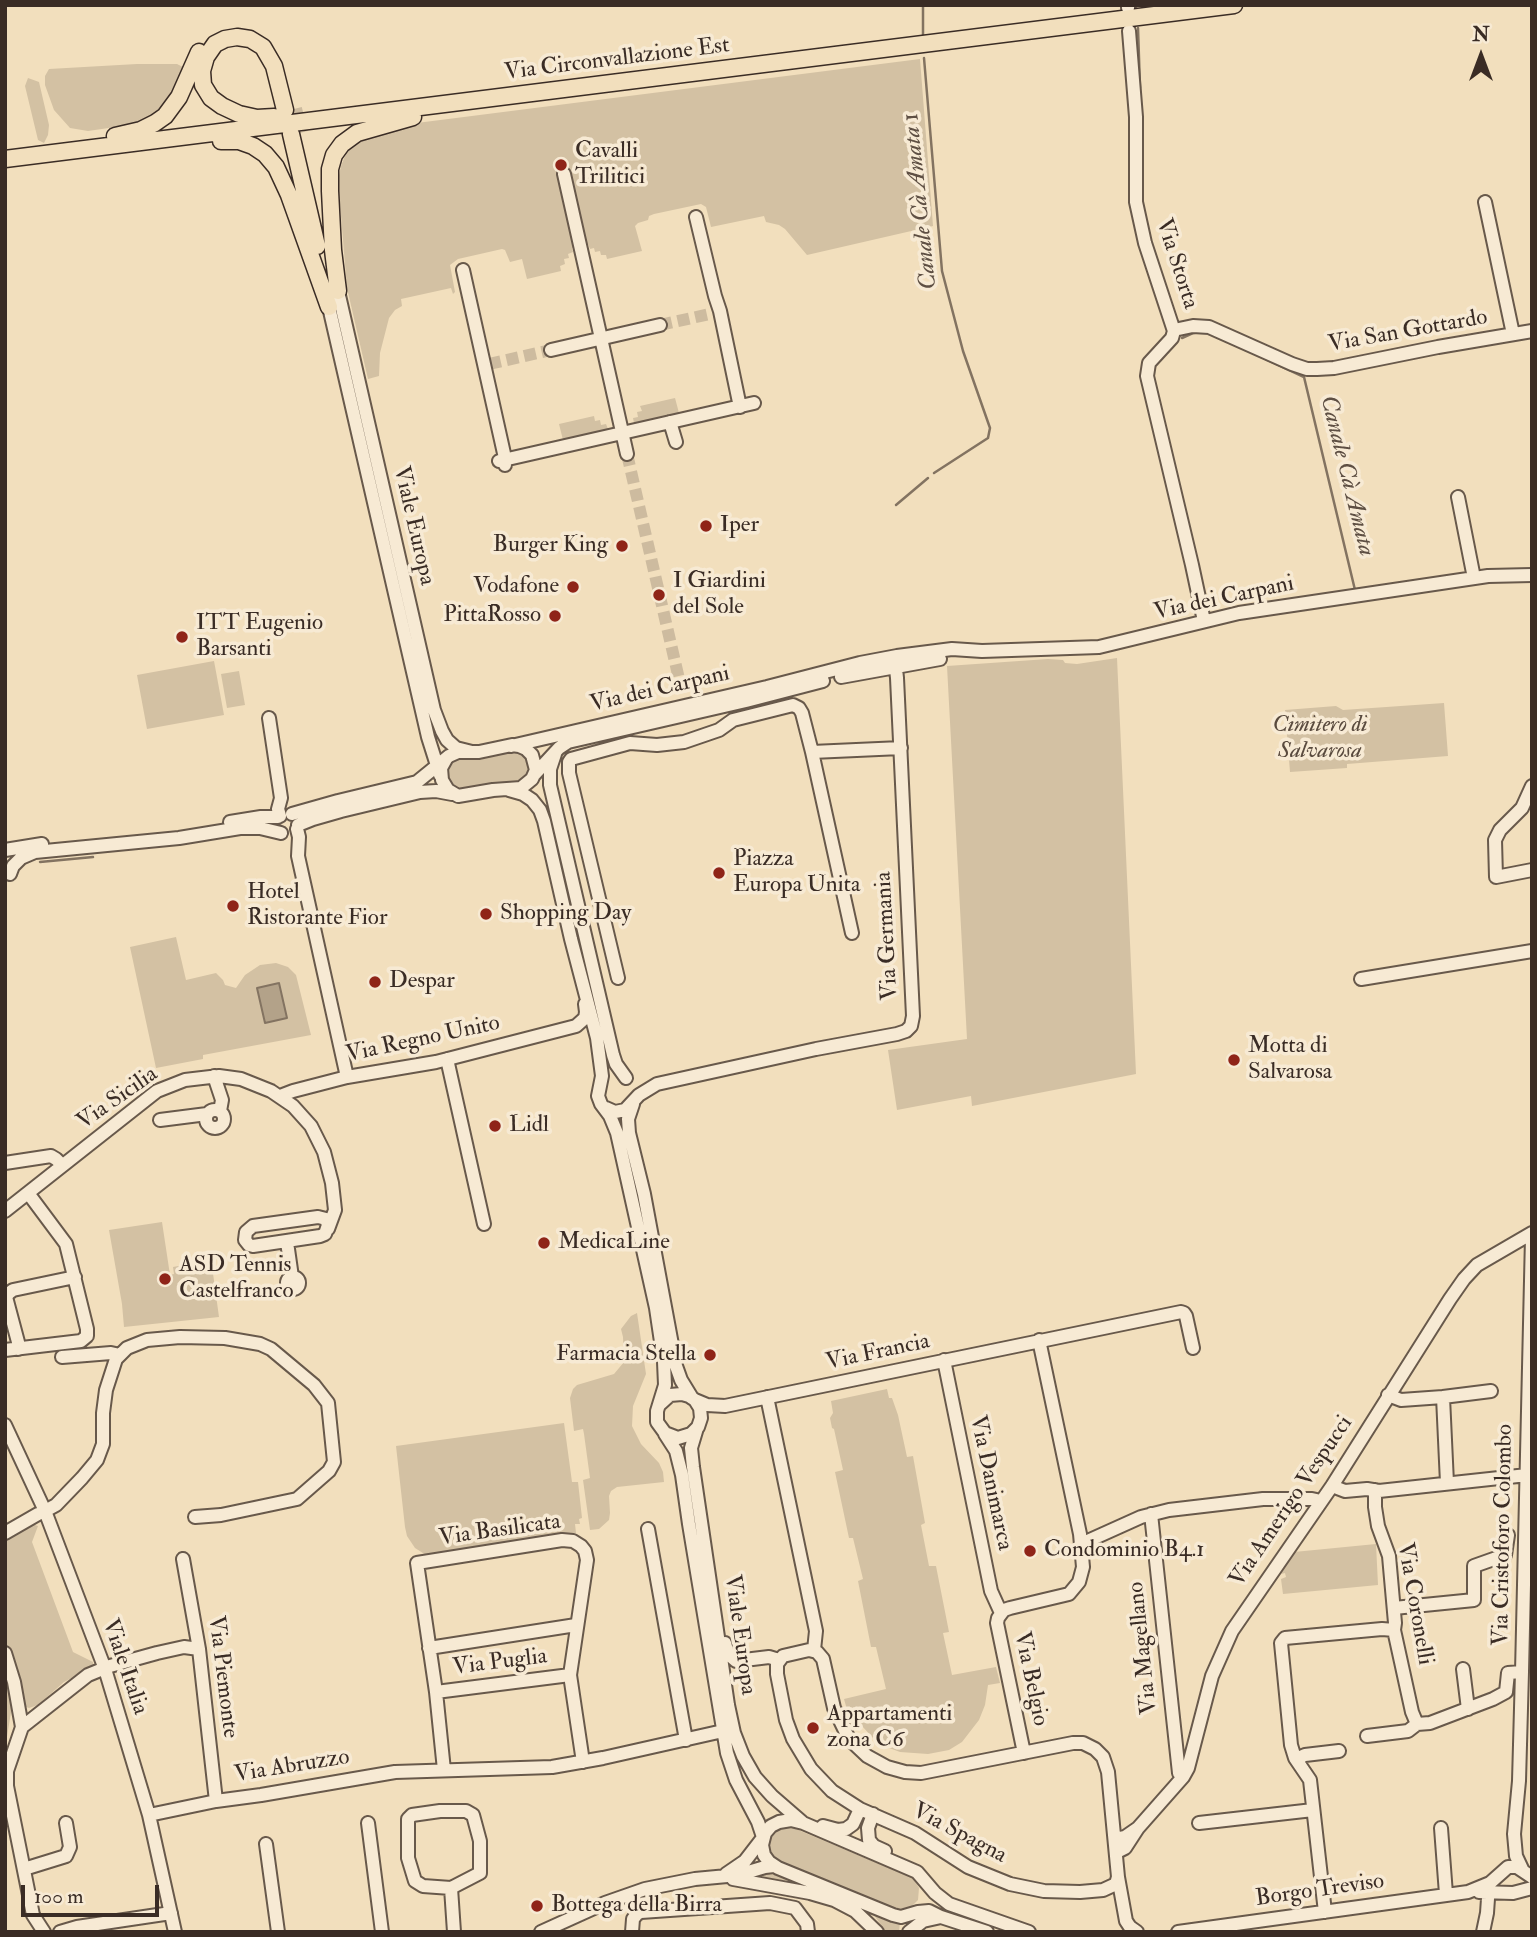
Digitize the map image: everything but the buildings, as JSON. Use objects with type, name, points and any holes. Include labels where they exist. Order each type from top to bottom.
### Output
[{"type":"main road","name":"Via Circonvallazione Est","points":[[5,159],[1234,5]]},
{"type":"main road","points":[[34,156],[79,142],[134,132],[158,121],[176,101],[204,43],[216,33],[230,29],[253,31],[276,48],[283,62],[290,109],[275,66],[261,45],[232,37],[218,42],[210,50],[202,67],[203,85],[215,102],[239,114],[263,118],[361,108],[405,109]]},
{"type":"main road","points":[[338,291],[329,175],[332,160],[342,144],[357,133],[375,126],[447,112],[505,96]]},
{"type":"main road","points":[[329,307],[295,133],[338,291]]},
{"type":"main road","points":[[79,150],[154,148],[228,140],[244,142],[257,148],[272,162],[284,183],[329,307]]},
{"type":"street","name":"Via Storta","points":[[1129,31],[1136,117],[1136,202],[1145,243],[1174,330],[1173,337],[1150,361],[1147,376],[1204,621]]},
{"type":"street","points":[[564,174],[627,454]]},
{"type":"street","points":[[1485,202],[1513,334]]},
{"type":"street","points":[[696,217],[715,296],[722,311],[740,407]]},
{"type":"street","points":[[463,270],[503,462],[754,403]]},
{"type":"street","name":"Viale Europa","points":[[338,291],[434,710],[447,740],[456,748],[472,752]]},
{"type":"street","name":"Viale Europa","points":[[329,307],[428,737],[441,766],[445,787],[452,794]]},
{"type":"street","name":"Via San Gottardo","points":[[1174,330],[1196,325],[1212,327],[1292,365],[1317,369],[1532,331]]},
{"type":"street","points":[[551,350],[660,326]]},
{"type":"street","points":[[670,422],[676,442]]},
{"type":"street","points":[[1458,497],[1474,578]]},
{"type":"street","name":"Via dei Carpani","points":[[441,766],[456,752],[511,746],[860,663],[892,663],[982,651],[1105,646],[1204,621],[1269,609],[1474,578],[1532,575]]},
{"type":"street","name":"Via dei Carpani","points":[[509,790],[524,787],[537,768],[565,743],[576,739],[805,686],[938,651],[982,651]]},
{"type":"street","name":"Via dei Carpani","points":[[805,686],[814,679],[859,668],[860,663]]},
{"type":"street","name":"Via Germania","points":[[627,1078],[657,1084],[897,1034],[910,1027],[913,1016],[901,748],[892,663]]},
{"type":"street","points":[[618,978],[569,773],[569,762],[579,755],[630,743],[684,743],[719,730],[733,720],[793,705],[802,713],[852,933]]},
{"type":"street","points":[[269,718],[281,797],[278,809],[289,819],[347,1077]]},
{"type":"street","points":[[423,779],[431,765],[428,737]]},
{"type":"street","points":[[511,746],[526,749],[532,755],[537,768]]},
{"type":"street","points":[[812,752],[901,748]]},
{"type":"street","name":"Viale Europa","points":[[556,751],[550,769],[550,785],[613,1055],[616,1064],[635,1088],[628,1130],[644,1194],[675,1361],[681,1380],[700,1411],[691,1452],[734,1733],[755,1777],[777,1801],[806,1825]]},
{"type":"street","points":[[298,856],[276,826],[338,801],[404,786],[423,779],[441,766]]},
{"type":"street","name":"Viale Europa","points":[[537,768],[550,785]]},
{"type":"street","points":[[1532,786],[1522,807],[1500,830],[1495,840],[1496,877],[1532,870]]},
{"type":"street","points":[[5,850],[30,845],[128,840],[261,817],[313,819],[420,792],[436,791],[463,796],[490,790],[509,790]]},
{"type":"street","name":"Viale Europa","points":[[509,790],[526,795],[534,802],[540,810],[547,832],[601,1064],[599,1098],[617,1133],[656,1308],[666,1370],[665,1388],[657,1418],[676,1451],[682,1475],[727,1753],[736,1780],[759,1823],[764,1854],[774,1867]]},
{"type":"street","points":[[8,880],[12,868],[19,860],[32,853],[240,828],[260,828],[282,834]]},
{"type":"street","points":[[5,856],[9,865],[8,880]]},
{"type":"street","points":[[571,939],[586,1012],[584,1020],[576,1026]]},
{"type":"street","points":[[1361,979],[1532,951]]},
{"type":"street","points":[[576,1026],[591,1035],[601,1064]]},
{"type":"street","name":"Via Regno Unito","points":[[280,1096],[347,1077],[447,1059],[576,1026]]},
{"type":"street","points":[[447,1059],[484,1224]]},
{"type":"street","points":[[601,1084],[613,1075],[627,1078]]},
{"type":"street","points":[[214,1076],[216,1108]]},
{"type":"street","name":"Via Sicilia","points":[[5,1211],[157,1091],[185,1080],[214,1076],[253,1083],[280,1096],[301,1115],[320,1143],[330,1172],[334,1213],[328,1229]]},
{"type":"street","points":[[160,1120],[216,1108],[234,1078]]},
{"type":"street","name":"Via Germania","points":[[634,1101],[657,1084]]},
{"type":"street","points":[[606,1108],[619,1112],[634,1101]]},
{"type":"street","points":[[5,1163],[51,1156],[62,1165]]},
{"type":"street","points":[[12,1350],[81,1341],[87,1336],[66,1244],[27,1193]]},
{"type":"street","points":[[315,1217],[326,1211],[333,1195]]},
{"type":"street","points":[[315,1217],[326,1219],[328,1229],[320,1236],[252,1246],[246,1242],[245,1234],[253,1226],[315,1217]]},
{"type":"street","name":"Via Cristoforo Colombo","points":[[1526,1873],[1516,1856],[1514,1834],[1519,1782],[1532,1235]]},
{"type":"street","name":"Via Amerigo Vespucci","points":[[1116,1845],[1122,1851],[1127,1846],[1138,1828],[1183,1777],[1191,1761],[1212,1675],[1225,1642],[1332,1486],[1450,1299],[1470,1272],[1489,1257],[1532,1235]]},
{"type":"street","points":[[287,1241],[292,1276]]},
{"type":"street","points":[[12,1350],[18,1342],[6,1297],[9,1293],[75,1277]]},
{"type":"street","name":"Via Francia","points":[[693,1399],[707,1405],[725,1406],[1181,1312],[1186,1316],[1193,1348]]},
{"type":"street","points":[[5,1533],[56,1505],[97,1460],[103,1444],[106,1390],[116,1359],[127,1348],[147,1340],[180,1337],[225,1338],[260,1344],[271,1349],[314,1385],[328,1403],[334,1462],[329,1471],[297,1499],[221,1515],[195,1517]]},
{"type":"street","points":[[1039,1340],[1080,1539],[1101,1534],[1151,1514],[1178,1508],[1263,1499],[1321,1501]]},
{"type":"street","points":[[62,1357],[111,1353],[120,1355]]},
{"type":"street","name":"Via Danimarca","points":[[943,1360],[991,1591],[1001,1613]]},
{"type":"street","points":[[1388,1395],[1401,1400],[1443,1398],[1491,1391]]},
{"type":"street","points":[[659,1405],[674,1394],[693,1399]]},
{"type":"street","points":[[708,1567],[719,1601],[729,1655],[734,1660],[769,1657],[779,1660],[789,1654],[814,1650],[816,1631],[767,1397]]},
{"type":"street","points":[[1443,1398],[1447,1483]]},
{"type":"street","name":"Via Francia","points":[[698,1425],[725,1406]]},
{"type":"street","name":"Viale Italia","points":[[5,1424],[105,1669],[149,1815],[175,1932]]},
{"type":"street","points":[[663,1431],[671,1436],[681,1437],[691,1434],[698,1425]]},
{"type":"street","points":[[1332,1486],[1345,1491],[1375,1490],[1527,1475]]},
{"type":"street","name":"Via Coronelli","points":[[1375,1490],[1376,1519],[1389,1556],[1394,1630],[1412,1712],[1418,1724]]},
{"type":"street","name":"Via Magellano","points":[[1151,1514],[1179,1772],[1183,1777]]},
{"type":"street","points":[[648,1529],[686,1740]]},
{"type":"street","points":[[1394,1608],[1474,1600],[1474,1566],[1505,1555],[1508,1535]]},
{"type":"street","name":"Via Belgio","points":[[1024,1753],[997,1623],[1001,1613],[1010,1608],[1069,1594],[1082,1572],[1080,1539]]},
{"type":"street","name":"Via Basilicata","points":[[429,1648],[417,1563],[562,1540],[573,1541],[585,1552],[587,1569],[576,1625]]},
{"type":"street","name":"Via Piemonte","points":[[183,1559],[198,1649],[216,1801]]},
{"type":"street","points":[[444,1770],[429,1648],[576,1625],[570,1675],[583,1762]]},
{"type":"street","points":[[1325,1912],[1309,1778],[1296,1759],[1291,1745],[1282,1641],[1287,1638],[1394,1630]]},
{"type":"street","points":[[22,1727],[88,1675],[129,1660],[184,1647],[198,1649]]},
{"type":"street","name":"Via Spagna","points":[[779,1660],[777,1674],[795,1744],[818,1778],[832,1791],[860,1809],[921,1836],[968,1867],[1010,1884],[1054,1892],[1088,1892],[1110,1888],[1116,1884],[1116,1845],[1108,1772],[1100,1753],[1079,1743],[921,1773],[896,1770],[863,1753],[844,1731],[834,1708],[823,1659],[814,1650]]},
{"type":"street","points":[[5,1653],[14,1682],[22,1727],[7,1771],[7,1786],[33,1915],[44,1932]]},
{"type":"street","points":[[1463,1669],[1468,1709]]},
{"type":"street","points":[[1367,1736],[1408,1731],[1418,1724],[1430,1723],[1468,1709],[1504,1694],[1508,1673],[1522,1672]]},
{"type":"street","name":"Via Puglia","points":[[436,1692],[570,1675]]},
{"type":"street","name":"Via Abruzzo","points":[[149,1815],[216,1801],[381,1774],[531,1769],[583,1762],[723,1731]]},
{"type":"street","points":[[1296,1759],[1305,1755],[1339,1751]]},
{"type":"street","points":[[777,1801],[799,1814],[838,1830],[853,1824],[860,1809]]},
{"type":"street","points":[[1199,1823],[1313,1810]]},
{"type":"street","points":[[440,1811],[466,1811],[473,1815],[480,1841],[480,1873],[451,1888],[423,1886],[415,1881],[408,1858],[408,1819],[412,1815],[440,1811]]},
{"type":"street","points":[[873,1814],[868,1830],[872,1844],[909,1863],[940,1898],[949,1904],[1029,1932]]},
{"type":"street","points":[[750,1856],[756,1834],[754,1815]]},
{"type":"street","points":[[715,1877],[735,1869],[750,1856],[769,1828],[779,1822],[795,1821],[921,1877],[926,1888],[924,1900],[918,1910],[910,1915],[904,1932]]},
{"type":"street","points":[[24,1869],[66,1856],[70,1847],[66,1823]]},
{"type":"street","points":[[368,1823],[382,1932]]},
{"type":"street","points":[[806,1825],[826,1826]]},
{"type":"street","points":[[1441,1828],[1447,1894]]},
{"type":"street","name":"Via Cristoforo Colombo","points":[[1483,1932],[1494,1881],[1514,1834]]},
{"type":"street","points":[[266,1844],[278,1932]]},
{"type":"street","points":[[1514,1892],[1525,1884],[1526,1873],[1513,1866],[1504,1869],[1494,1881],[1504,1890],[1514,1892],[1532,1888]]},
{"type":"street","points":[[542,1932],[605,1903],[645,1889],[695,1879],[738,1875],[765,1867],[774,1867],[893,1915],[901,1917],[929,1911],[987,1932]]},
{"type":"street","points":[[715,1877],[834,1900],[855,1911],[877,1932]]},
{"type":"street","points":[[1118,1877],[1126,1920],[1137,1932]]},
{"type":"street","name":"Borgo Treviso","points":[[1178,1932],[1252,1927],[1325,1912],[1468,1892],[1494,1881]]},
{"type":"street","points":[[451,1888],[454,1932]]},
{"type":"street","points":[[645,1889],[648,1911]]},
{"type":"street","points":[[852,1899],[883,1932]]},
{"type":"street","points":[[632,1932],[634,1916],[641,1912],[770,1903],[794,1908],[807,1924],[808,1932]]},
{"type":"street","points":[[60,1932],[171,1913]]},
{"type":"street","points":[[909,1932],[923,1921],[941,1917]]},
{"type":"green space","points":[[920,59],[933,226],[807,255],[785,229],[766,222],[764,216],[711,227],[706,207],[701,204],[654,214],[649,216],[648,220],[638,223],[635,226],[642,251],[607,259],[600,251],[590,249],[588,244],[572,248],[573,252],[568,254],[569,258],[564,259],[565,264],[560,266],[561,271],[527,279],[522,259],[510,262],[502,249],[458,259],[450,265],[455,292],[453,294],[451,288],[401,299],[402,306],[389,318],[380,353],[379,376],[368,379],[347,288],[338,180],[345,156],[360,139],[401,125]]},
{"type":"green space","points":[[177,64],[183,67],[184,74],[174,98],[143,123],[88,131],[70,128],[54,110],[45,85],[45,76],[49,69]]},
{"type":"green space","points":[[28,78],[39,82],[49,125],[44,143],[38,140],[25,86]]},
{"type":"green space","points":[[675,398],[679,413],[676,414],[677,419],[630,429],[629,424],[634,423],[633,418],[638,417],[637,412],[642,411],[640,406]]},
{"type":"green space","points":[[594,416],[595,421],[600,420],[601,425],[606,424],[608,429],[613,428],[614,432],[564,444],[559,424]]},
{"type":"green space","points":[[1117,658],[1136,1074],[972,1106],[971,1096],[897,1110],[888,1050],[967,1039],[947,666],[1048,659],[1077,664]]},
{"type":"green space","points":[[214,661],[224,715],[147,729],[137,675]]},
{"type":"green space","points":[[239,671],[245,705],[227,708],[221,674]]},
{"type":"green space","name":"Cimitero di Salvarosa","points":[[1444,703],[1448,756],[1347,764],[1347,768],[1290,772],[1285,710],[1336,706],[1343,710]]},
{"type":"green space","points":[[515,751],[527,757],[530,768],[520,782],[467,789],[454,787],[448,781],[446,771],[454,759]]},
{"type":"green space","points":[[176,937],[186,980],[216,973],[225,985],[236,988],[245,975],[260,965],[276,963],[288,967],[296,975],[311,1035],[203,1055],[203,1059],[156,1068],[130,947]]},
{"type":"green space","name":"ASD Tennis Castelfranco","points":[[162,1222],[170,1275],[174,1274],[173,1267],[184,1265],[184,1262],[211,1259],[219,1317],[124,1327],[109,1230]]},
{"type":"green space","points":[[637,1313],[646,1374],[633,1406],[632,1426],[641,1444],[659,1463],[664,1482],[617,1487],[609,1496],[609,1520],[599,1529],[590,1530],[583,1480],[590,1478],[584,1434],[583,1429],[574,1431],[570,1398],[577,1385],[614,1374],[624,1362],[621,1329],[631,1316]]},
{"type":"green space","points":[[887,1389],[898,1415],[907,1457],[913,1456],[925,1523],[921,1525],[929,1566],[936,1566],[949,1632],[943,1633],[952,1675],[996,1667],[1000,1683],[988,1685],[979,1720],[962,1742],[949,1750],[928,1754],[900,1752],[884,1746],[862,1726],[855,1711],[848,1713],[844,1699],[886,1689],[876,1647],[871,1647],[858,1581],[863,1579],[853,1538],[849,1538],[835,1472],[843,1470],[830,1418],[833,1413],[831,1401]]},
{"type":"green space","points":[[564,1423],[572,1482],[578,1482],[582,1518],[579,1519],[580,1524],[575,1524],[576,1533],[426,1555],[415,1548],[405,1527],[396,1446]]},
{"type":"green space","points":[[29,1523],[38,1526],[32,1542],[73,1652],[93,1662],[93,1667],[64,1682],[38,1705],[29,1708],[21,1705],[5,1637],[5,1536]]},
{"type":"green space","points":[[1376,1544],[1378,1585],[1283,1594],[1281,1579],[1286,1577],[1285,1573],[1281,1574],[1294,1552]]},
{"type":"green space","points":[[5,1663],[12,1706],[5,1749]]},
{"type":"green space","points":[[783,1827],[791,1827],[913,1878],[919,1888],[918,1900],[910,1908],[897,1910],[776,1860],[771,1854],[769,1842],[773,1833]]},
{"type":"green space","points":[[770,1870],[849,1903],[858,1911],[738,1877]]},
{"type":"green space","points":[[871,1911],[900,1922],[899,1932],[886,1932]]},
{"type":"shaded area","points":[[279,983],[287,1018],[265,1023],[257,988]]},
{"type":"waterway","name":"Canale Cà Amata 1","points":[[923,5],[923,37]]},
{"type":"waterway","name":"Canale Cà Amata","points":[[1138,28],[1140,88]]},
{"type":"waterway","name":"Canale Cà Amata 1","points":[[924,58],[942,271],[963,351],[990,428],[988,438],[934,473]]},
{"type":"waterway","name":"Canale Cà Amata","points":[[1182,338],[1202,332]]},
{"type":"waterway","name":"Canale Cà Amata","points":[[1253,353],[1304,377],[1355,590]]},
{"type":"waterway","name":"Canale Cà Amata 1","points":[[896,505],[928,478]]},
{"type":"waterway","points":[[40,862],[93,857]]},
{"type":"tunnel","points":[[294,109],[300,133]]},
{"type":"tunnel","points":[[660,325],[719,312]]},
{"type":"tunnel","points":[[489,364],[551,350]]},
{"type":"tunnel","points":[[627,454],[679,679]]},
{"type":"place","name":"Cavalli Trilitici","points":[[561,165]]},
{"type":"place","name":"Iper","points":[[706,526]]},
{"type":"place","name":"Burger King","points":[[622,546]]},
{"type":"place","name":"Vodafone","points":[[573,587]]},
{"type":"place","name":"I Giardini del Sole","points":[[659,595]]},
{"type":"place","name":"PittaRosso","points":[[555,616]]},
{"type":"place","name":"ITT Eugenio Barsanti","points":[[182,637]]},
{"type":"place","name":"Piazza Europa Unita","points":[[719,873]]},
{"type":"place","name":"Hotel Ristorante Fior","points":[[233,906]]},
{"type":"place","name":"Shopping Day","points":[[486,914]]},
{"type":"place","name":"Despar","points":[[375,982]]},
{"type":"place","name":"Motta di Salvarosa","points":[[1234,1060]]},
{"type":"place","name":"Lidl","points":[[495,1126]]},
{"type":"place","name":"MedicaLine","points":[[544,1243]]},
{"type":"place","name":"ASD Tennis Castelfranco","points":[[165,1279]]},
{"type":"place","name":"Farmacia Stella","points":[[710,1355]]},
{"type":"place","name":"Condominio B4.1","points":[[1030,1551]]},
{"type":"place","name":"Appartamenti zona C6","points":[[813,1728]]},
{"type":"place","name":"Bottega della Birra","points":[[537,1906]]}]
